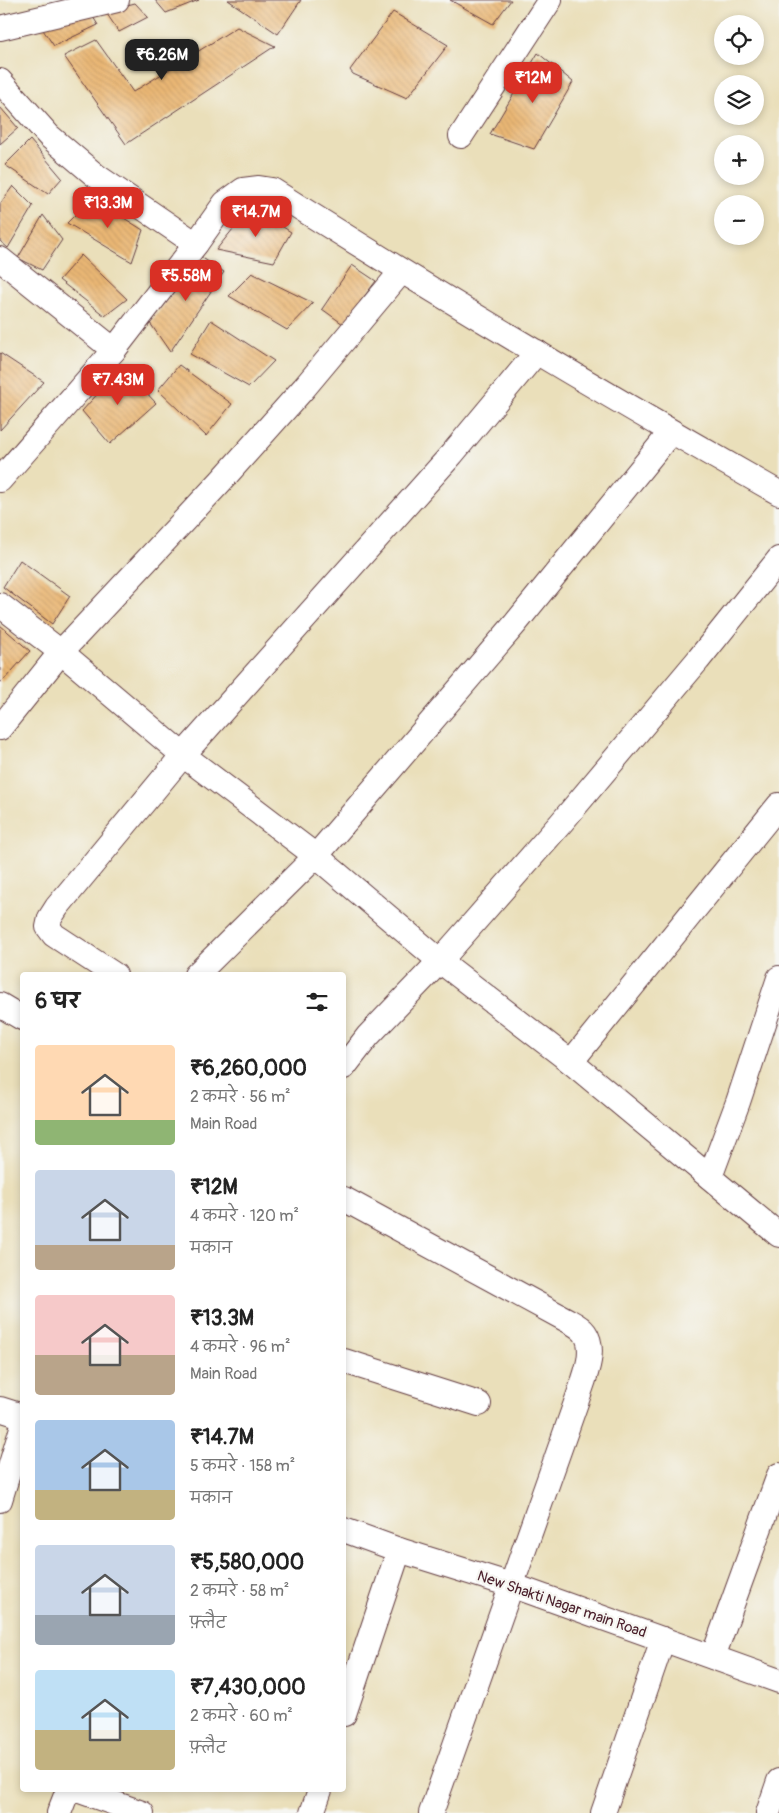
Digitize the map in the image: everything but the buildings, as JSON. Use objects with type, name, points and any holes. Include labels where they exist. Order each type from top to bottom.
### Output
[{"type":"street","points":[[0,28],[117,0]]},
{"type":"street","points":[[461,136],[550,0]]},
{"type":"street","points":[[0,81],[49,136],[96,175],[196,244]]},
{"type":"street","points":[[0,480],[114,350],[196,244],[225,203],[244,190],[259,188],[272,190],[401,272],[671,432],[779,493]]},
{"type":"street","points":[[0,259],[114,350]]},
{"type":"street","points":[[0,728],[61,652],[240,460],[304,388],[401,272]]},
{"type":"street","points":[[110,972],[54,935],[48,927],[50,918],[183,755],[452,454],[537,352]]},
{"type":"street","points":[[199,972],[316,856],[515,624],[671,432]]},
{"type":"street","points":[[346,1064],[368,1036],[440,961],[561,823],[698,660],[779,559]]},
{"type":"street","points":[[0,606],[61,652],[183,755],[316,856],[440,961],[571,1062],[779,1235]]},
{"type":"street","points":[[571,1062],[779,805]]},
{"type":"street","points":[[710,1177],[738,1102],[779,978]]},
{"type":"street","points":[[0,1005],[20,1017]]},
{"type":"street","points":[[346,1200],[566,1319],[581,1328],[586,1334],[588,1341],[587,1369],[431,1813]]},
{"type":"street","points":[[346,1361],[479,1404]]},
{"type":"street","points":[[0,1409],[20,1415]]},
{"type":"street","points":[[0,1500],[20,1435]]},
{"type":"street","points":[[713,1657],[777,1489]]},
{"type":"street","name":"New Shakti Nagar main Road","points":[[346,1531],[510,1585],[779,1681]]},
{"type":"street","points":[[346,1708],[400,1550]]},
{"type":"street","points":[[603,1813],[663,1639]]},
{"type":"street","points":[[768,1813],[779,1781]]},
{"type":"street","points":[[59,1813],[67,1792]]},
{"type":"street","points":[[83,1792],[142,1813]]},
{"type":"street","points":[[312,1813],[319,1792]]}]
